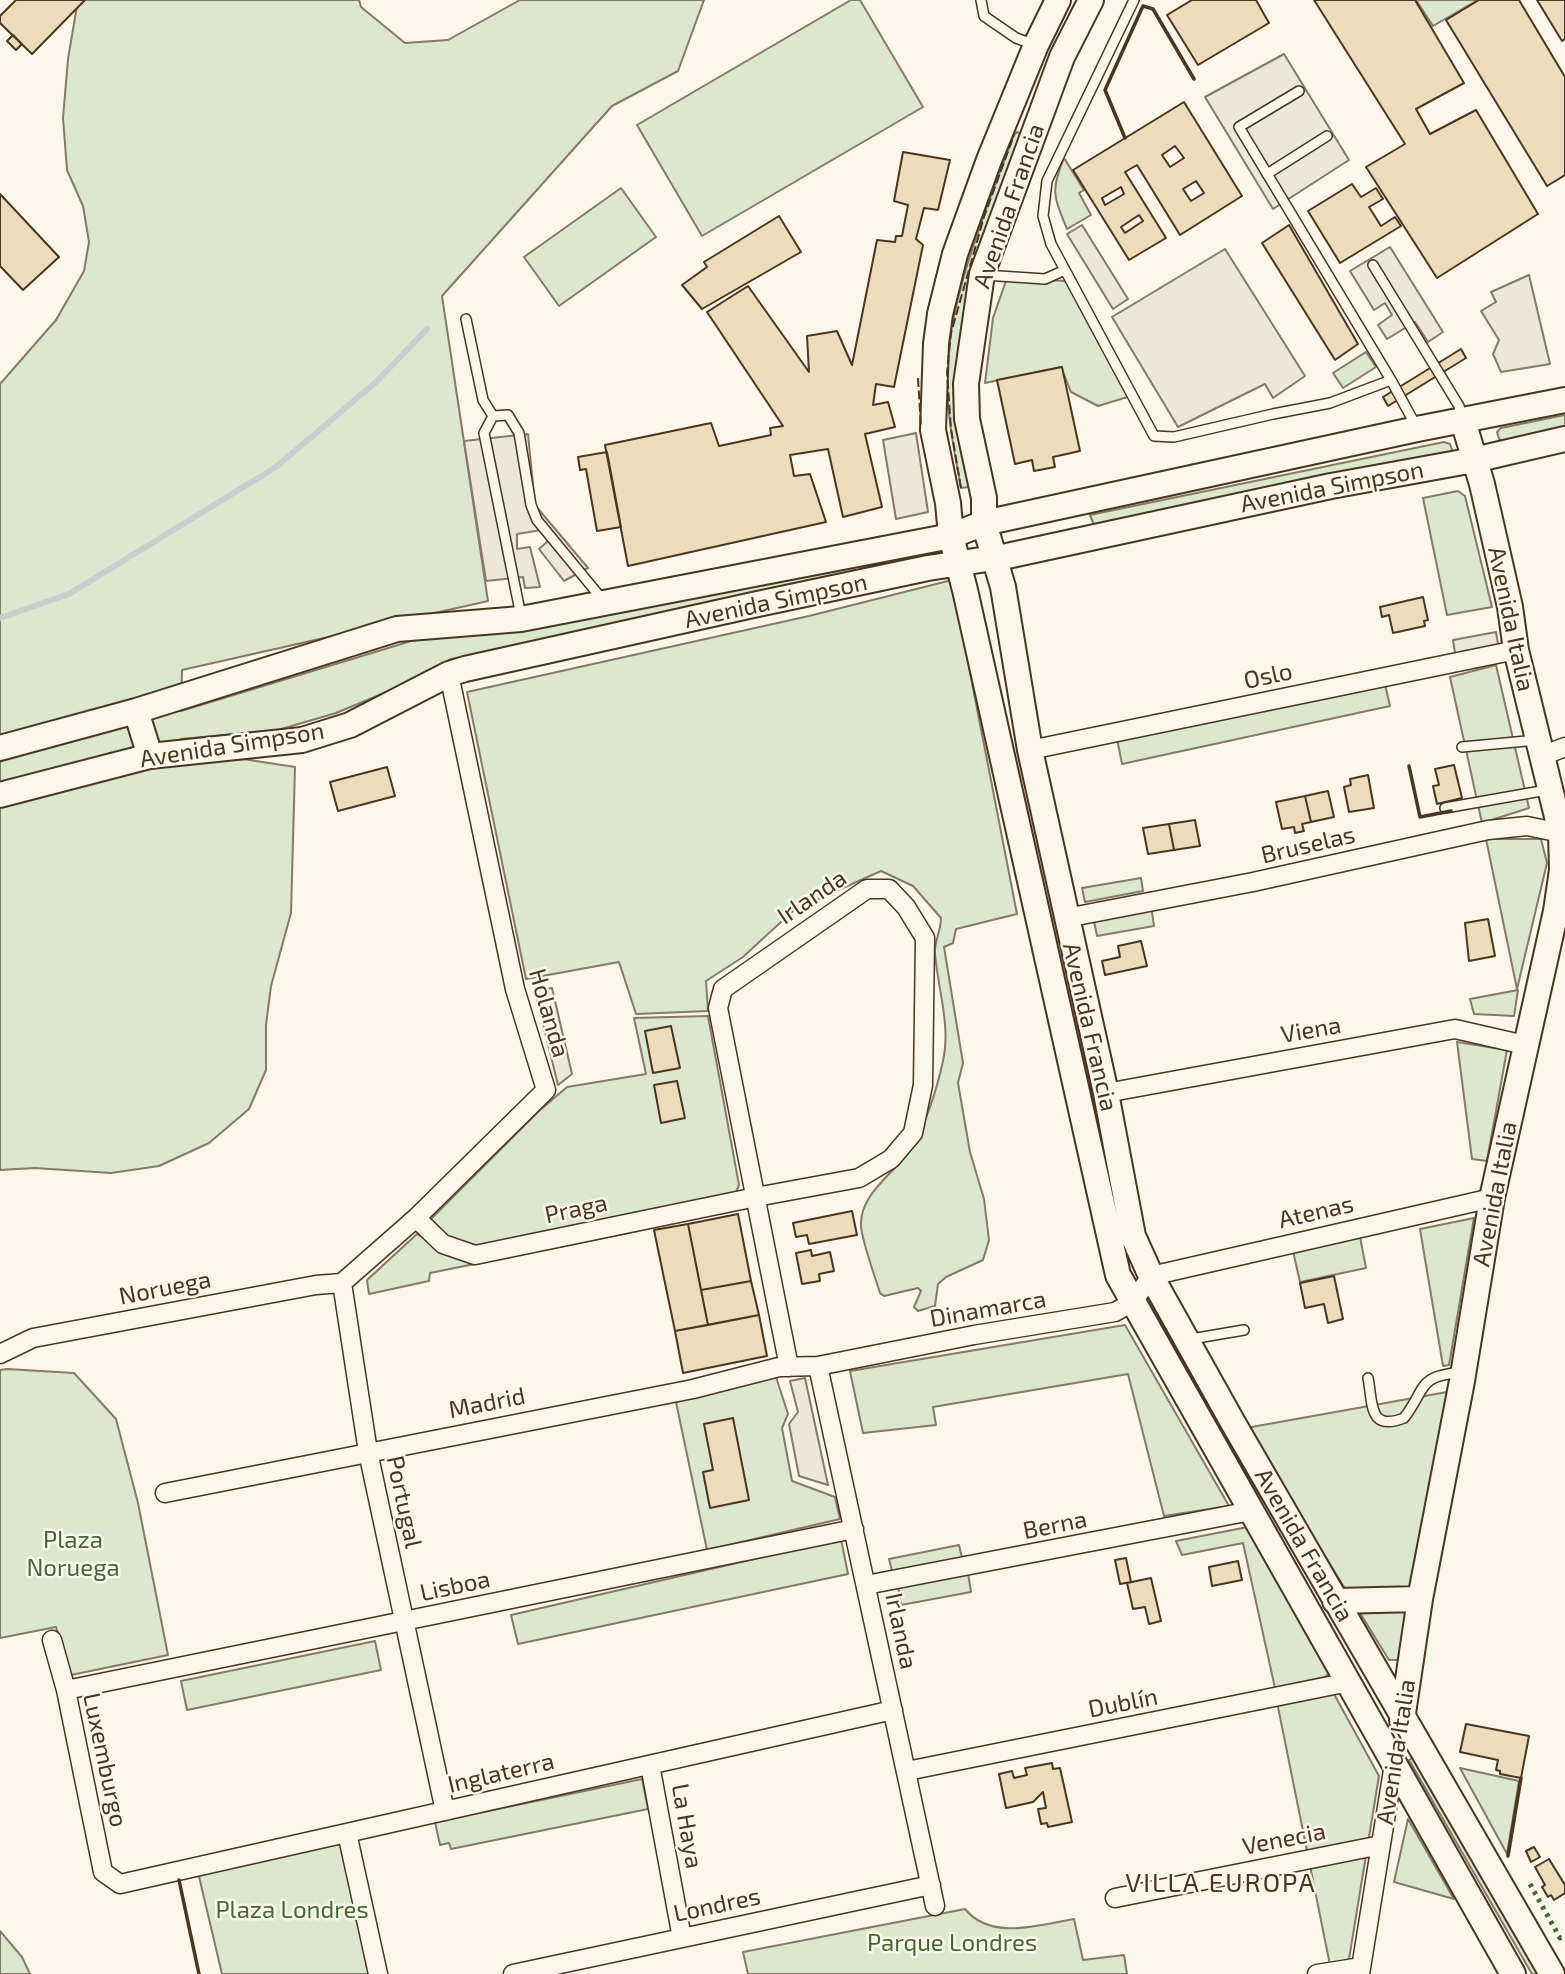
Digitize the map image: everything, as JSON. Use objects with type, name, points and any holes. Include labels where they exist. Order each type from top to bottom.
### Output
[{"type":"main road","name":"Avenida Francia","points":[[1058,0],[1036,45],[989,160],[955,254],[940,314],[933,430],[948,503],[951,536],[1118,1275],[1513,1974]]},
{"type":"main road","name":"Avenida Francia","points":[[1091,0],[1062,57],[982,274],[966,384],[969,431],[984,498],[984,523],[1003,587],[1030,750],[1106,1093],[1133,1236],[1187,1340],[1335,1601],[1552,1974]]},
{"type":"main road","points":[[1036,45],[1062,57]]},
{"type":"main road","name":"Avenida Simpson","points":[[0,748],[136,711],[397,629],[521,619],[951,536],[984,523],[1417,429],[1565,400]]},
{"type":"main road","name":"Avenida Italia","points":[[1394,1764],[1420,1598],[1463,1372],[1492,1198],[1560,891],[1562,870],[1563,832],[1516,650],[1507,593],[1482,484],[1463,421]]},
{"type":"main road","name":"Avenida Simpson","points":[[0,795],[150,756],[302,740],[350,725],[449,674],[740,608],[957,563],[1007,556],[1565,439]]},
{"type":"main road","points":[[136,711],[150,756]]},
{"type":"main road","points":[[1335,1601],[1420,1598]]},
{"type":"street","name":"Oslo","points":[[1030,750],[1516,650]]},
{"type":"street","name":"Holanda","points":[[342,1283],[416,1218],[546,1090],[515,989],[449,674]]},
{"type":"street","points":[[1540,748],[1565,747]]},
{"type":"street","name":"Bruselas","points":[[1066,918],[1253,882],[1488,830],[1527,826],[1563,832]]},
{"type":"street","name":"Irlanda","points":[[756,1197],[859,1178],[891,1159],[912,1133],[923,1085],[925,938],[906,907],[889,889],[867,889],[723,989],[718,1008],[789,1367]]},
{"type":"street","name":"Viena","points":[[1106,1093],[1455,1029],[1525,1045]]},
{"type":"street","name":"Praga","points":[[416,1218],[443,1244],[475,1255],[756,1197]]},
{"type":"street","name":"Atenas","points":[[1152,1276],[1492,1198]]},
{"type":"street","points":[[1133,1302],[1152,1276]]},
{"type":"street","name":"Noruega","points":[[0,1354],[33,1338],[316,1285],[342,1283]]},
{"type":"street","name":"Portugal","points":[[342,1283],[368,1452],[446,1811]]},
{"type":"street","name":"Dinamarca","points":[[818,1366],[974,1335],[1115,1312],[1133,1302]]},
{"type":"street","name":"Irlanda","points":[[818,1366],[936,1906]]},
{"type":"street","name":"Madrid","points":[[165,1493],[693,1389],[779,1367],[818,1366]]},
{"type":"street","name":"Berna","points":[[866,1585],[1251,1511]]},
{"type":"street","name":"Lisboa","points":[[66,1690],[854,1530]]},
{"type":"street","name":"Luxemburgo","points":[[52,1640],[66,1690],[103,1872],[120,1884]]},
{"type":"street","name":"Dublín","points":[[907,1771],[1349,1682]]},
{"type":"street","name":"Inglaterra","points":[[120,1884],[893,1710]]},
{"type":"street","name":"Avenida Italia","points":[[1361,1970],[1394,1764]]},
{"type":"street","name":"La Haya","points":[[650,1765],[682,1938]]},
{"type":"street","points":[[347,1833],[378,1974]]},
{"type":"street","name":"Venecia","points":[[1115,1898],[1381,1845]]},
{"type":"street","name":"Londres","points":[[513,1974],[931,1885]]},
{"type":"street","points":[[1317,1974],[1361,1970]]},
{"type":"lane","points":[[981,0],[984,16],[1016,38],[1036,45]]},
{"type":"lane","points":[[1134,0],[1047,181],[1043,216],[1046,230],[1065,270],[1154,436],[1174,437],[1330,403],[1391,380]]},
{"type":"lane","points":[[1299,91],[1239,127],[1391,380],[1417,429]]},
{"type":"lane","points":[[1267,174],[1327,136]]},
{"type":"lane","points":[[1373,265],[1459,406],[1463,421]]},
{"type":"lane","points":[[982,274],[1045,279],[1065,270]]},
{"type":"lane","points":[[467,319],[483,400],[493,416]]},
{"type":"lane","points":[[493,416],[508,415],[519,433],[531,505],[537,520],[594,592],[606,603]]},
{"type":"lane","points":[[493,416],[484,433],[521,619]]},
{"type":"lane","points":[[1462,747],[1540,748]]},
{"type":"lane","points":[[1445,808],[1551,789]]},
{"type":"lane","points":[[1187,1340],[1244,1329]]},
{"type":"lane","points":[[1368,1378],[1373,1414],[1381,1421],[1392,1423],[1404,1418],[1419,1389],[1430,1380],[1442,1374],[1463,1372]]},
{"type":"green space","points":[[78,0],[359,0],[361,7],[405,43],[448,40],[520,0],[704,0],[678,71],[612,106],[442,296],[488,601],[182,670],[181,711],[431,635],[930,550],[931,556],[764,590],[739,602],[451,659],[401,686],[336,713],[278,730],[181,739],[181,761],[243,759],[295,767],[291,913],[271,986],[266,1025],[266,1070],[249,1109],[209,1143],[159,1166],[111,1173],[35,1168],[0,1170],[0,384],[56,320],[84,271],[89,242],[83,206],[67,170],[63,118],[68,59]]},
{"type":"green space","points":[[851,0],[860,0],[923,107],[702,236],[637,125]]},
{"type":"green space","points":[[1416,0],[1478,0],[1433,26]]},
{"type":"green space","points":[[1017,132],[1021,134],[966,310],[958,350],[958,420],[969,487],[961,488],[948,400],[949,342],[972,251]]},
{"type":"green space","points":[[1064,158],[1084,190],[1079,193],[1091,215],[1067,229],[1055,194]]},
{"type":"green space","points":[[621,188],[656,237],[559,306],[524,257]]},
{"type":"green space","points":[[1007,278],[1066,281],[1131,396],[1098,406],[1071,392],[1061,367],[985,383],[993,318]]},
{"type":"green space","points":[[1366,352],[1376,367],[1343,388],[1333,373]]},
{"type":"green space","points":[[1565,415],[1565,428],[1503,441],[1499,439],[1497,432],[1501,428]]},
{"type":"green space","points":[[1444,442],[1450,444],[1453,452],[1095,527],[1090,515]]},
{"type":"green space","points":[[1458,491],[1465,496],[1492,607],[1447,615],[1423,498]]},
{"type":"green space","points":[[952,580],[1017,914],[956,929],[953,943],[944,947],[963,1063],[958,1083],[970,1152],[984,1199],[989,1240],[983,1260],[946,1277],[938,1284],[935,1306],[918,1311],[914,1307],[921,1291],[918,1288],[884,1296],[880,1293],[861,1226],[862,1213],[874,1191],[915,1142],[928,1113],[941,1071],[946,1035],[935,950],[941,918],[913,886],[881,871],[794,910],[743,957],[706,981],[708,1011],[636,1014],[619,962],[526,979],[467,692],[809,616]]},
{"type":"green space","points":[[1496,665],[1529,808],[1482,823],[1450,677]]},
{"type":"green space","points":[[1384,680],[1390,706],[1122,764],[1116,734]]},
{"type":"green space","points":[[1486,839],[1541,839],[1547,863],[1517,989]]},
{"type":"green space","points":[[1141,878],[1143,891],[1085,902],[1082,888]]},
{"type":"green space","points":[[1151,905],[1154,926],[1097,936],[1093,916]]},
{"type":"green space","points":[[1518,990],[1514,1016],[1474,1014],[1470,999]]},
{"type":"green space","points":[[708,1016],[739,1185],[736,1192],[472,1248],[455,1245],[431,1219],[539,1111],[567,1087],[646,1074],[634,1018]]},
{"type":"green space","points":[[1457,1042],[1507,1050],[1487,1161],[1472,1159]]},
{"type":"green space","points":[[1474,1218],[1449,1365],[1443,1366],[1420,1229]]},
{"type":"green space","points":[[637,1228],[638,1231],[430,1273],[429,1281],[369,1294],[367,1280],[417,1234],[468,1261]]},
{"type":"green space","points":[[1360,1237],[1366,1268],[1300,1282],[1293,1251]]},
{"type":"green space","points":[[1125,1325],[1229,1506],[1164,1516],[1128,1374],[933,1407],[936,1425],[863,1433],[850,1371]]},
{"type":"green space","name":"Plaza Noruega","points":[[0,1370],[74,1373],[116,1419],[138,1503],[168,1655],[71,1675],[56,1627],[0,1638]]},
{"type":"green space","points":[[776,1377],[788,1414],[782,1428],[792,1481],[835,1497],[840,1519],[707,1550],[676,1402]]},
{"type":"green space","points":[[1447,1392],[1400,1660],[1389,1660],[1246,1428]]},
{"type":"green space","points":[[1253,1526],[1332,1671],[1325,1677],[1275,1688],[1243,1543],[1182,1555],[1176,1541]]},
{"type":"green space","points":[[841,1539],[848,1574],[518,1644],[511,1615]]},
{"type":"green space","points":[[959,1545],[962,1558],[892,1571],[889,1559]]},
{"type":"green space","points":[[968,1573],[971,1592],[901,1605],[898,1586]]},
{"type":"green space","points":[[375,1641],[381,1670],[187,1710],[181,1681]]},
{"type":"green space","points":[[1334,1694],[1379,1776],[1349,1959],[1330,1965],[1277,1702]]},
{"type":"green space","points":[[1416,1756],[1543,1974],[1532,1974],[1409,1760]]},
{"type":"green space","points":[[1460,1768],[1519,1781],[1507,1854]]},
{"type":"green space","points":[[642,1779],[648,1809],[451,1849],[449,1843],[440,1845],[435,1822]]},
{"type":"green space","points":[[1408,1819],[1454,1899],[1394,1882]]},
{"type":"green space","name":"Plaza Londres","points":[[343,1833],[373,1974],[222,1974],[197,1868]]},
{"type":"green space","name":"Parque Londres","points":[[965,1909],[976,1919],[1002,1928],[1031,1927],[1074,1919],[1083,1960],[1124,1955],[1127,1974],[748,1974],[743,1952]]},
{"type":"green space","points":[[0,1931],[22,1957],[30,1974],[0,1974]]},
{"type":"shaded area","points":[[1284,54],[1349,160],[1273,209],[1205,97]]},
{"type":"shaded area","points":[[1082,225],[1128,299],[1113,309],[1067,234]]},
{"type":"shaded area","points":[[1390,247],[1443,332],[1428,342],[1415,322],[1387,339],[1378,325],[1392,315],[1385,303],[1374,310],[1350,271]]},
{"type":"shaded area","points":[[1225,249],[1305,376],[1273,398],[1265,384],[1178,427],[1112,317]]},
{"type":"shaded area","points":[[1529,275],[1550,364],[1501,372],[1493,354],[1499,340],[1481,311],[1496,302],[1491,292]]},
{"type":"shaded area","points":[[916,433],[928,512],[896,519],[883,440]]},
{"type":"shaded area","points":[[528,434],[535,505],[588,568],[564,581],[539,549],[548,541],[541,530],[517,534],[517,549],[530,547],[540,587],[525,588],[523,577],[486,581],[464,441]]},
{"type":"shaded area","points":[[1496,632],[1499,650],[1456,659],[1453,640]]},
{"type":"shaded area","points":[[552,988],[572,1074],[558,1085],[535,991]]},
{"type":"shaded area","points":[[805,1378],[828,1485],[799,1476],[789,1424],[798,1412],[790,1381]]},
{"type":"building","points":[[16,0],[85,0],[32,54],[0,23],[0,16]]},
{"type":"building","points":[[1192,0],[1256,0],[1269,23],[1198,65],[1167,15]]},
{"type":"building","points":[[1314,0],[1415,0],[1464,83],[1416,109],[1430,134],[1476,110],[1538,214],[1437,278],[1366,167],[1405,144]]},
{"type":"building","points":[[1479,0],[1519,0],[1565,77],[1565,175],[1547,186],[1446,20]]},
{"type":"building","points":[[1537,0],[1565,0],[1565,39],[1562,41]]},
{"type":"building","points":[[13,35],[22,44],[16,50],[7,41]]},
{"type":"building","points":[[1184,102],[1242,196],[1180,235],[1137,165],[1125,172],[1166,238],[1129,260],[1073,170]],"holes":[[[1175,146],[1184,158],[1170,167],[1162,155]],[[1196,181],[1204,193],[1191,201],[1183,189]],[[1121,187],[1124,194],[1105,205],[1102,198]],[[1139,215],[1143,221],[1125,233],[1121,227]]]},
{"type":"building","points":[[903,152],[950,160],[938,210],[924,208],[916,239],[923,245],[894,387],[876,384],[873,405],[888,402],[895,427],[865,434],[882,507],[843,517],[828,449],[790,455],[794,476],[810,474],[826,522],[628,566],[605,445],[711,423],[719,446],[771,435],[770,428],[783,426],[707,312],[748,286],[809,372],[807,336],[837,331],[852,365],[877,240],[895,242],[896,236],[902,236],[908,205],[894,201]]},
{"type":"building","points":[[1352,184],[1361,197],[1376,188],[1383,199],[1369,207],[1381,226],[1395,217],[1401,226],[1340,263],[1308,211]]},
{"type":"building","points":[[0,194],[59,257],[23,290],[0,266]]},
{"type":"building","points":[[779,216],[801,252],[702,309],[682,285],[707,267],[704,262]]},
{"type":"building","points":[[1289,225],[1358,344],[1335,360],[1262,243]]},
{"type":"building","points":[[1461,349],[1466,358],[1388,406],[1383,397]]},
{"type":"building","points":[[1062,367],[1080,451],[1053,457],[1055,467],[1034,471],[1032,460],[1015,464],[997,380]]},
{"type":"building","points":[[607,452],[621,527],[597,531],[586,469],[580,470],[578,457]]},
{"type":"building","points":[[1423,597],[1428,620],[1424,621],[1425,626],[1393,633],[1389,615],[1382,617],[1380,607]]},
{"type":"building","points":[[1454,765],[1462,798],[1437,804],[1433,786],[1439,785],[1435,769]]},
{"type":"building","points":[[387,767],[395,796],[338,811],[330,782]]},
{"type":"building","points":[[1368,775],[1374,808],[1349,812],[1344,787],[1351,785],[1350,779]]},
{"type":"building","points":[[1328,791],[1334,817],[1311,822],[1305,796]]},
{"type":"building","points":[[1305,796],[1311,822],[1302,824],[1304,831],[1295,833],[1294,827],[1282,829],[1276,802]]},
{"type":"building","points":[[1195,820],[1200,846],[1174,850],[1169,824]]},
{"type":"building","points":[[1169,824],[1174,850],[1148,854],[1143,828]]},
{"type":"building","points":[[1488,919],[1495,956],[1469,961],[1465,923]]},
{"type":"building","points":[[1141,941],[1147,966],[1105,975],[1102,961],[1120,957],[1118,946]]},
{"type":"building","points":[[671,1026],[680,1068],[653,1073],[645,1031]]},
{"type":"building","points":[[677,1081],[685,1118],[661,1123],[654,1085]]},
{"type":"building","points":[[852,1211],[857,1235],[809,1244],[807,1235],[796,1237],[793,1223]]},
{"type":"building","points":[[738,1214],[751,1281],[701,1290],[688,1224]]},
{"type":"building","points":[[688,1224],[708,1325],[675,1331],[654,1230]]},
{"type":"building","points":[[811,1250],[812,1256],[830,1252],[834,1271],[819,1274],[820,1281],[802,1284],[796,1253]]},
{"type":"building","points":[[1334,1276],[1343,1319],[1328,1323],[1324,1304],[1305,1308],[1300,1283]]},
{"type":"building","points":[[751,1281],[759,1315],[708,1325],[701,1290]]},
{"type":"building","points":[[759,1315],[767,1356],[683,1373],[675,1331]]},
{"type":"building","points":[[733,1418],[749,1500],[710,1508],[703,1472],[713,1470],[704,1424]]},
{"type":"building","points":[[1126,1558],[1131,1582],[1120,1584],[1115,1560]]},
{"type":"building","points":[[1238,1561],[1242,1580],[1212,1586],[1209,1567]]},
{"type":"building","points":[[1151,1578],[1161,1621],[1149,1624],[1145,1607],[1133,1609],[1127,1583]]},
{"type":"building","points":[[1466,1724],[1529,1736],[1521,1778],[1500,1774],[1500,1771],[1496,1770],[1498,1760],[1460,1752]]},
{"type":"building","points":[[1052,1763],[1053,1769],[1060,1768],[1072,1822],[1048,1827],[1047,1823],[1041,1824],[1038,1809],[1046,1808],[1043,1792],[1033,1802],[1006,1808],[999,1774],[1012,1771],[1014,1778],[1027,1775],[1025,1768]]},
{"type":"building","points":[[1534,1847],[1540,1857],[1531,1862],[1526,1851]]},
{"type":"building","points":[[1549,1859],[1565,1885],[1565,1893],[1554,1900],[1551,1895],[1548,1897],[1542,1887],[1545,1885],[1535,1867]]},
{"type":"waterway","points":[[0,618],[69,594],[276,467],[376,382],[427,329]]},
{"type":"hedge","points":[[1530,1884],[1560,1938],[1565,1935]]},
{"type":"fence","points":[[961,488],[951,429],[947,372],[951,333],[984,217],[1014,135]]},
{"type":"fence","points":[[918,378],[921,427]]},
{"type":"wall","points":[[1125,138],[1105,90],[1143,6],[1153,9],[1194,79]]},
{"type":"wall","points":[[1409,766],[1420,817],[1451,811]]},
{"type":"wall","points":[[1508,1856],[1521,1778]]},
{"type":"wall","points":[[179,1880],[199,1974]]},
{"type":"district","name":"VILLA EUROPA","points":[[1221,1883]]}]
